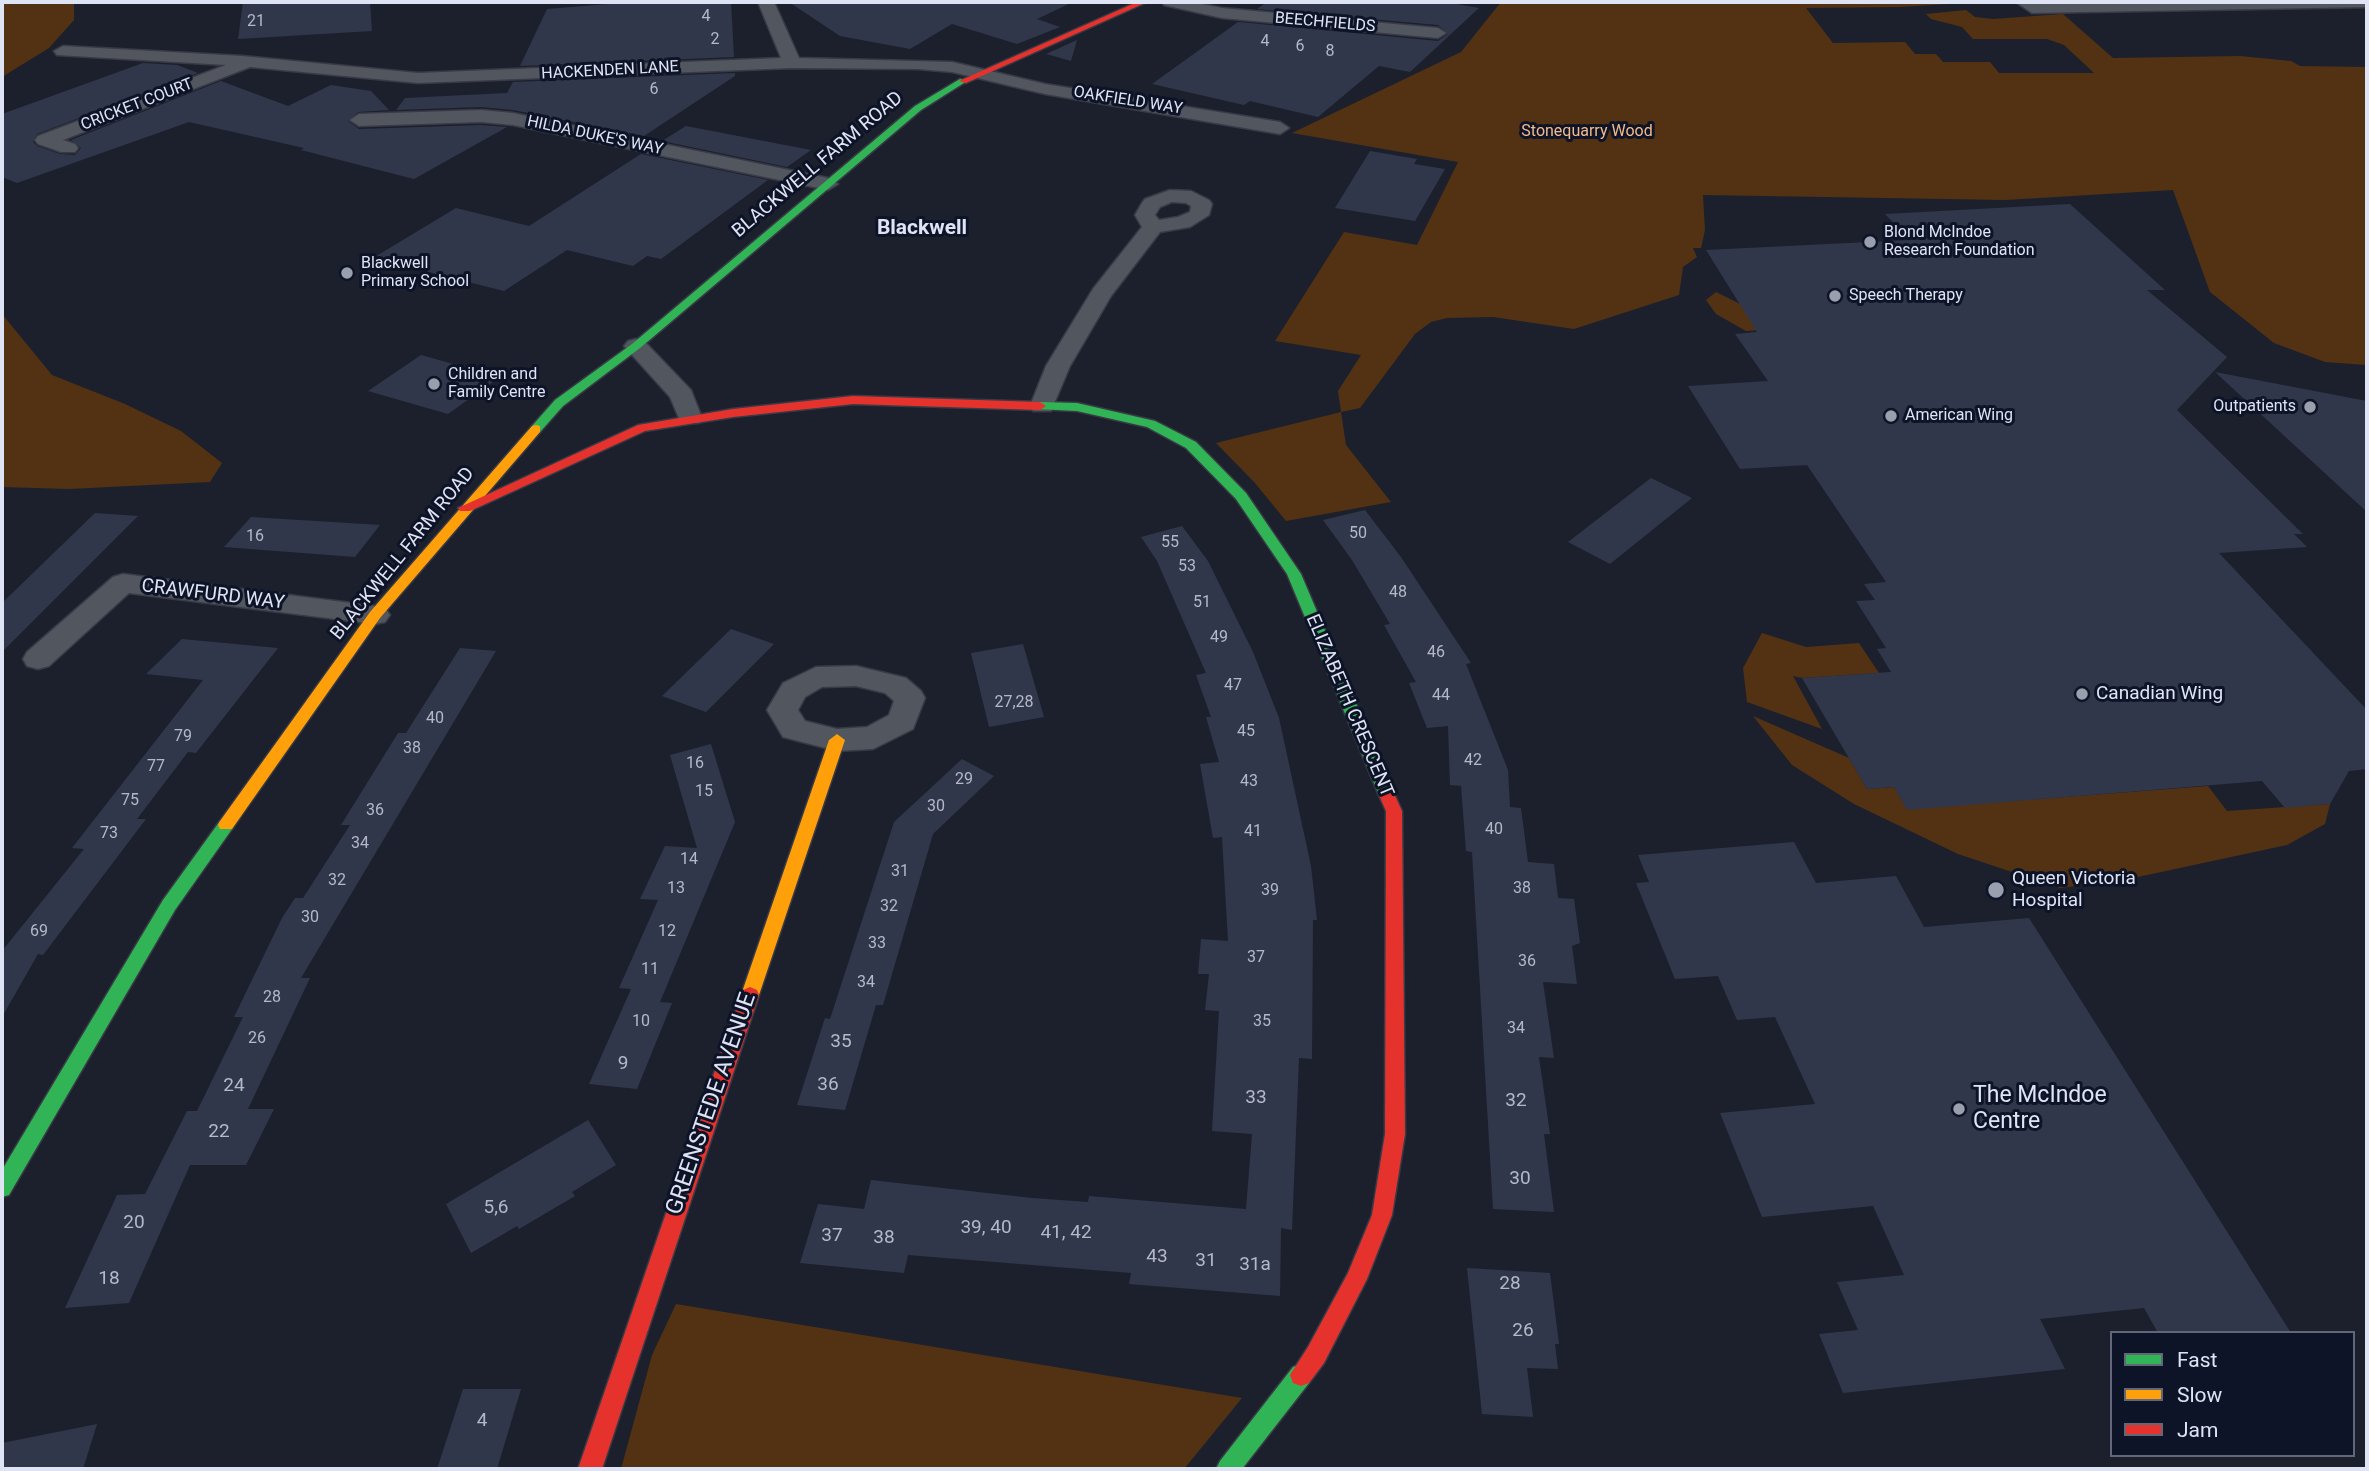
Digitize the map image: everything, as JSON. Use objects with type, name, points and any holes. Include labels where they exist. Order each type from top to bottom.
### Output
[{"type":"street","points":[[766,2],[792,63]]},
{"type":"street","points":[[977,72],[1143,2]]},
{"type":"street","name":"BEECHFIELDS","points":[[1170,2],[1222,13],[1438,33]]},
{"type":"street","points":[[2024,2],[2032,8],[2367,2]]},
{"type":"street","name":"HACKENDEN LANE","points":[[63,51],[251,62],[349,73],[452,78],[792,63],[918,64],[977,72]]},
{"type":"street","name":"CRICKET COURT","points":[[68,148],[45,140],[251,62]]},
{"type":"street","name":"OAKFIELD WAY","points":[[977,72],[1045,89],[1280,128]]},
{"type":"street","name":"BLACKWELL FARM ROAD","points":[[2,1188],[169,905],[375,615],[465,508],[559,403],[636,346],[918,108],[977,72]]},
{"type":"street","name":"HILDA DUKE'S WAY","points":[[359,120],[513,119],[828,184]]},
{"type":"street","points":[[1042,405],[1058,366],[1101,294],[1153,227]]},
{"type":"street","points":[[636,346],[682,395],[690,418]]},
{"type":"street","name":"ELIZABETH CRESCENT","points":[[465,508],[642,428],[690,418],[853,400],[1077,407],[1151,424],[1191,445],[1241,496],[1294,574],[1394,811],[1395,1134],[1382,1215],[1356,1279],[1316,1355],[1228,1469]]},
{"type":"street","name":"CRAWFURD WAY","points":[[38,659],[123,583],[375,615]]},
{"type":"street","name":"GREENSTEDE AVENUE","points":[[590,1469],[636,1326],[837,740]]},
{"type":"green space","points":[[2,2],[74,2],[74,20],[49,48],[2,77]]},
{"type":"green space","name":"Stonequarry Wood","points":[[1501,2],[1983,2],[1899,7],[1806,8],[1833,43],[1905,42],[1915,54],[1936,54],[1943,62],[1990,62],[1999,73],[2094,73],[2064,45],[2047,39],[1973,39],[1962,27],[1931,19],[1926,14],[1966,10],[1975,17],[1993,19],[2063,14],[2113,58],[2240,56],[2291,61],[2300,66],[2367,67],[2367,365],[2325,362],[2274,343],[2210,292],[2173,190],[2005,200],[1703,195],[1705,230],[1701,248],[1693,248],[1697,257],[1683,267],[1679,295],[1574,329],[1493,317],[1447,318],[1431,322],[1415,334],[1360,408],[1341,412],[1338,391],[1361,355],[1275,341],[1344,232],[1417,245],[1458,162],[1292,133],[1461,52]]},
{"type":"green space","points":[[1716,292],[1789,328],[1746,331],[1716,314],[1706,300]]},
{"type":"green space","points":[[2,314],[52,375],[125,404],[181,431],[222,463],[210,482],[69,489],[2,487]]},
{"type":"green space","points":[[1341,412],[1346,445],[1391,502],[1286,521],[1255,483],[1216,443]]},
{"type":"green space","points":[[1762,633],[1806,647],[1859,643],[1879,673],[1802,678],[1793,676],[1822,729],[1747,702],[1743,668]]},
{"type":"green space","points":[[1753,716],[1849,758],[1867,789],[1894,787],[1907,809],[2208,786],[2227,811],[2330,804],[2325,824],[2287,845],[2124,880],[2060,888],[1958,854],[1854,804],[1792,765]]},
{"type":"green space","points":[[676,1304],[1242,1398],[1184,1469],[621,1469],[652,1355]]},
{"type":"building","points":[[243,2],[370,2],[372,31],[238,39]]},
{"type":"building","points":[[632,2],[731,2],[734,57],[520,66],[547,9]]},
{"type":"building","points":[[789,2],[1073,2],[1037,19],[1060,27],[1017,44],[952,24],[910,49],[840,36]]},
{"type":"building","points":[[1267,2],[1445,2],[1479,8],[1410,72],[1379,66],[1318,117],[1250,101],[1244,105],[1152,84],[1238,22],[1438,41],[1448,34],[1438,25],[1257,9]]},
{"type":"building","points":[[1077,40],[1071,61],[1046,54]]},
{"type":"building","points":[[143,63],[177,65],[198,73],[37,134],[33,142],[60,154],[75,155],[81,148],[71,140],[221,81],[288,106],[331,85],[371,91],[389,110],[358,112],[348,121],[359,129],[481,125],[507,127],[414,179],[301,150],[304,148],[189,122],[17,183],[2,177],[2,114]]},
{"type":"building","points":[[735,73],[735,76],[644,136],[513,110],[481,107],[396,110],[405,98],[507,93],[513,82]]},
{"type":"building","points":[[686,126],[811,150],[787,167],[662,141]]},
{"type":"building","points":[[1370,151],[1417,159],[1414,164],[1445,169],[1415,221],[1335,208]]},
{"type":"building","points":[[641,154],[768,180],[661,259],[647,256],[633,266],[567,250],[504,291],[373,258],[456,208],[529,226]]},
{"type":"building","points":[[2070,204],[2165,290],[2147,290],[2227,357],[2177,410],[2303,534],[2294,534],[2307,547],[2219,553],[2367,710],[2367,769],[2349,771],[2330,804],[2285,808],[2262,781],[1907,810],[1894,787],[1867,789],[1802,678],[1891,672],[1877,649],[1886,648],[1856,601],[1875,600],[1864,584],[1886,582],[1807,465],[1740,469],[1688,386],[1768,381],[1735,334],[1757,332],[1706,250],[1910,240],[1885,214]]},
{"type":"building","name":"Children and Family Centre","points":[[421,355],[500,377],[448,414],[368,391]]},
{"type":"building","points":[[2215,372],[2367,401],[2367,512]]},
{"type":"building","points":[[1651,478],[1692,498],[1610,564],[1568,542]]},
{"type":"building","points":[[1365,510],[1401,557],[1471,663],[1466,664],[1508,770],[1510,807],[1521,808],[1528,862],[1554,864],[1558,898],[1574,899],[1580,943],[1572,946],[1577,984],[1543,982],[1554,1058],[1539,1057],[1550,1134],[1544,1134],[1554,1212],[1493,1209],[1472,852],[1466,851],[1461,786],[1450,785],[1448,726],[1427,728],[1409,683],[1416,682],[1384,625],[1390,624],[1352,560],[1323,520]]},
{"type":"building","points":[[95,513],[138,516],[2,652],[2,603]]},
{"type":"building","points":[[251,517],[380,525],[355,557],[224,547]]},
{"type":"building","points":[[1182,526],[1208,561],[1253,652],[1279,718],[1311,866],[1317,920],[1313,920],[1312,1059],[1299,1058],[1292,1230],[1281,1228],[1280,1296],[1129,1284],[1131,1273],[908,1255],[904,1273],[800,1263],[818,1204],[864,1209],[871,1180],[1032,1198],[1088,1202],[1089,1196],[1246,1209],[1252,1134],[1212,1131],[1219,1011],[1205,1010],[1209,974],[1198,974],[1201,939],[1228,941],[1222,837],[1213,838],[1200,764],[1219,762],[1206,717],[1211,717],[1196,675],[1206,673],[1157,561],[1141,537]]},
{"type":"building","points":[[731,629],[774,644],[706,712],[662,696]]},
{"type":"building","points":[[182,639],[278,648],[196,753],[188,752],[137,819],[146,819],[43,955],[38,954],[2,1017],[2,951],[84,849],[72,848],[203,680],[146,674]]},
{"type":"building","points":[[1023,644],[1044,717],[989,727],[971,653]]},
{"type":"building","points":[[460,648],[496,651],[301,978],[310,978],[248,1109],[274,1109],[246,1165],[190,1165],[129,1303],[65,1308],[117,1195],[145,1194],[187,1111],[197,1111],[243,1017],[234,1017],[282,918],[295,898],[303,898],[350,825],[341,825],[398,733],[406,733]]},
{"type":"building","points":[[711,744],[735,822],[660,1002],[672,1003],[637,1089],[589,1084],[631,989],[619,988],[658,900],[640,899],[665,846],[697,848],[670,755]]},
{"type":"building","points":[[962,759],[994,776],[933,834],[883,1005],[876,1005],[845,1110],[797,1105],[825,1018],[830,1019],[894,822]]},
{"type":"building","name":"The McIndoe Centre","points":[[1794,842],[1816,883],[1896,876],[1924,927],[2029,918],[2290,1331],[2157,1331],[2144,1308],[2040,1319],[2065,1369],[1843,1393],[1819,1334],[1858,1330],[1837,1282],[1904,1275],[1873,1206],[1762,1217],[1720,1113],[1815,1104],[1775,1017],[1737,1020],[1718,976],[1675,979],[1636,883],[1649,882],[1638,855]]},
{"type":"building","points":[[588,1120],[616,1165],[572,1192],[575,1196],[471,1253],[446,1204]]},
{"type":"building","points":[[1467,1268],[1550,1273],[1559,1344],[1555,1344],[1558,1369],[1527,1368],[1533,1417],[1482,1414]]},
{"type":"building","points":[[463,1389],[521,1389],[497,1469],[437,1469]]},
{"type":"building","points":[[97,1424],[83,1469],[2,1469],[2,1443]]},
{"type":"traffic: fast","points":[[536,429],[559,403],[636,346],[918,108],[963,81]]},
{"type":"traffic: fast","points":[[1040,406],[1077,407],[1151,424],[1191,445],[1241,496],[1294,574],[1386,793]]},
{"type":"traffic: fast","points":[[2,1188],[169,905],[226,825]]},
{"type":"traffic: fast","points":[[1228,1469],[1301,1375]]},
{"type":"traffic: slow","points":[[226,825],[375,615],[536,429]]},
{"type":"traffic: slow","points":[[750,995],[837,740]]},
{"type":"traffic: jam","points":[[963,81],[1143,2]]},
{"type":"traffic: jam","points":[[465,508],[642,428],[733,413],[853,400],[1040,406]]},
{"type":"traffic: jam","points":[[1301,1375],[1316,1355],[1356,1279],[1382,1215],[1395,1134],[1394,811],[1386,793]]},
{"type":"traffic: jam","points":[[590,1469],[750,995]]},
{"type":"place","name":"Blond McIndoe Research Foundation","points":[[1870,242]]},
{"type":"place","name":"Blackwell Primary School","points":[[347,273]]},
{"type":"place","name":"Speech Therapy","points":[[1835,296]]},
{"type":"place","name":"Children and Family Centre","points":[[434,384]]},
{"type":"place","name":"Outpatients","points":[[2310,407]]},
{"type":"place","name":"American Wing","points":[[1891,416]]},
{"type":"place","name":"Canadian Wing","points":[[2082,694]]},
{"type":"place","name":"Queen Victoria Hospital","points":[[1996,890]]},
{"type":"place","name":"The McIndoe Centre","points":[[1959,1109]]},
{"type":"district","name":"Blackwell","points":[[922,229]]}]
